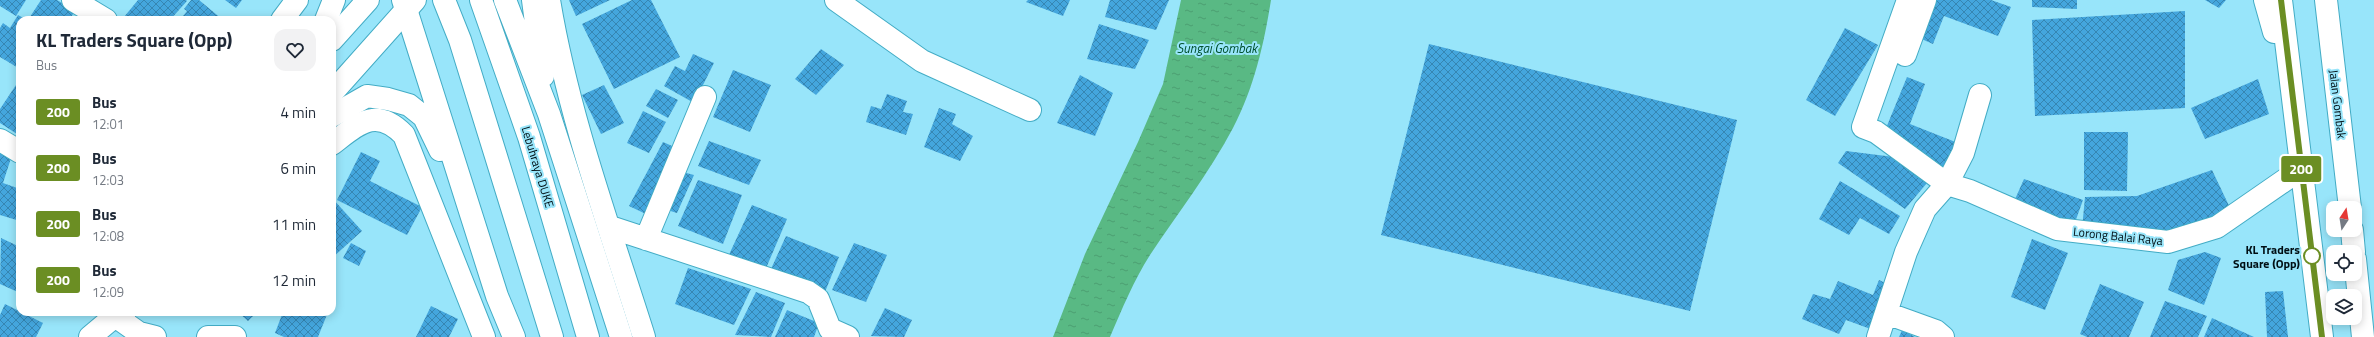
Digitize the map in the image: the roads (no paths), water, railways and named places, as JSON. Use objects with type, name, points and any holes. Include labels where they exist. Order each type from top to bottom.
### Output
[{"type":"main road","points":[[73,0],[99,16]]},
{"type":"main road","points":[[285,16],[297,0]]},
{"type":"main road","points":[[328,16],[334,0]]},
{"type":"main road","points":[[336,36],[368,0]]},
{"type":"main road","points":[[444,0],[460,40],[552,337]]},
{"type":"main road","name":"Lebuhraya DUKE","points":[[481,0],[529,138],[588,337]]},
{"type":"main road","points":[[505,0],[549,114],[621,337]]},
{"type":"main road","points":[[533,0],[549,114]]},
{"type":"main road","points":[[549,0],[555,33],[576,119],[644,337]]},
{"type":"main road","points":[[836,0],[922,61],[1030,110]]},
{"type":"main road","points":[[1870,130],[1908,0]]},
{"type":"main road","points":[[1870,130],[1925,0]]},
{"type":"main road","points":[[2265,0],[2274,34],[2301,169]]},
{"type":"main road","points":[[2281,0],[2322,337]]},
{"type":"main road","name":"Jalan Gombak","points":[[2326,0],[2349,201]]},
{"type":"main road","points":[[336,88],[409,3]]},
{"type":"main road","points":[[409,3],[460,177],[498,296],[514,337]]},
{"type":"main road","points":[[1878,337],[1906,252],[1924,209],[1947,184],[1963,153],[1980,95]]},
{"type":"main road","points":[[336,114],[367,96],[388,99],[409,105],[424,117],[441,152],[460,177]]},
{"type":"main road","points":[[646,239],[705,97]]},
{"type":"main road","points":[[336,141],[361,123],[382,119],[393,123],[404,135],[484,337]]},
{"type":"main road","name":"Lorong Balai Raya","points":[[1870,130],[1947,184],[1970,191],[2057,229],[2168,242],[2217,227],[2301,169]]},
{"type":"main road","points":[[0,140],[16,150]]},
{"type":"main road","points":[[610,227],[808,292],[818,300],[830,329],[848,337]]},
{"type":"main road","points":[[2357,281],[2363,337]]},
{"type":"main road","points":[[1886,313],[1936,331],[1943,337]]},
{"type":"main road","points":[[90,337],[114,316]]},
{"type":"main road","points":[[121,316],[139,333],[155,337]]},
{"type":"main road","points":[[208,337],[235,337]]},
{"type":"water","name":"Sungai Gombak","points":[[1181,0],[1271,0],[1257,66],[1247,97],[1224,145],[1144,265],[1128,295],[1110,337],[1053,337],[1085,254],[1138,142],[1163,84]]},
{"type":"place","name":"KL Traders Square (Opp)","points":[[2312,256]]}]
